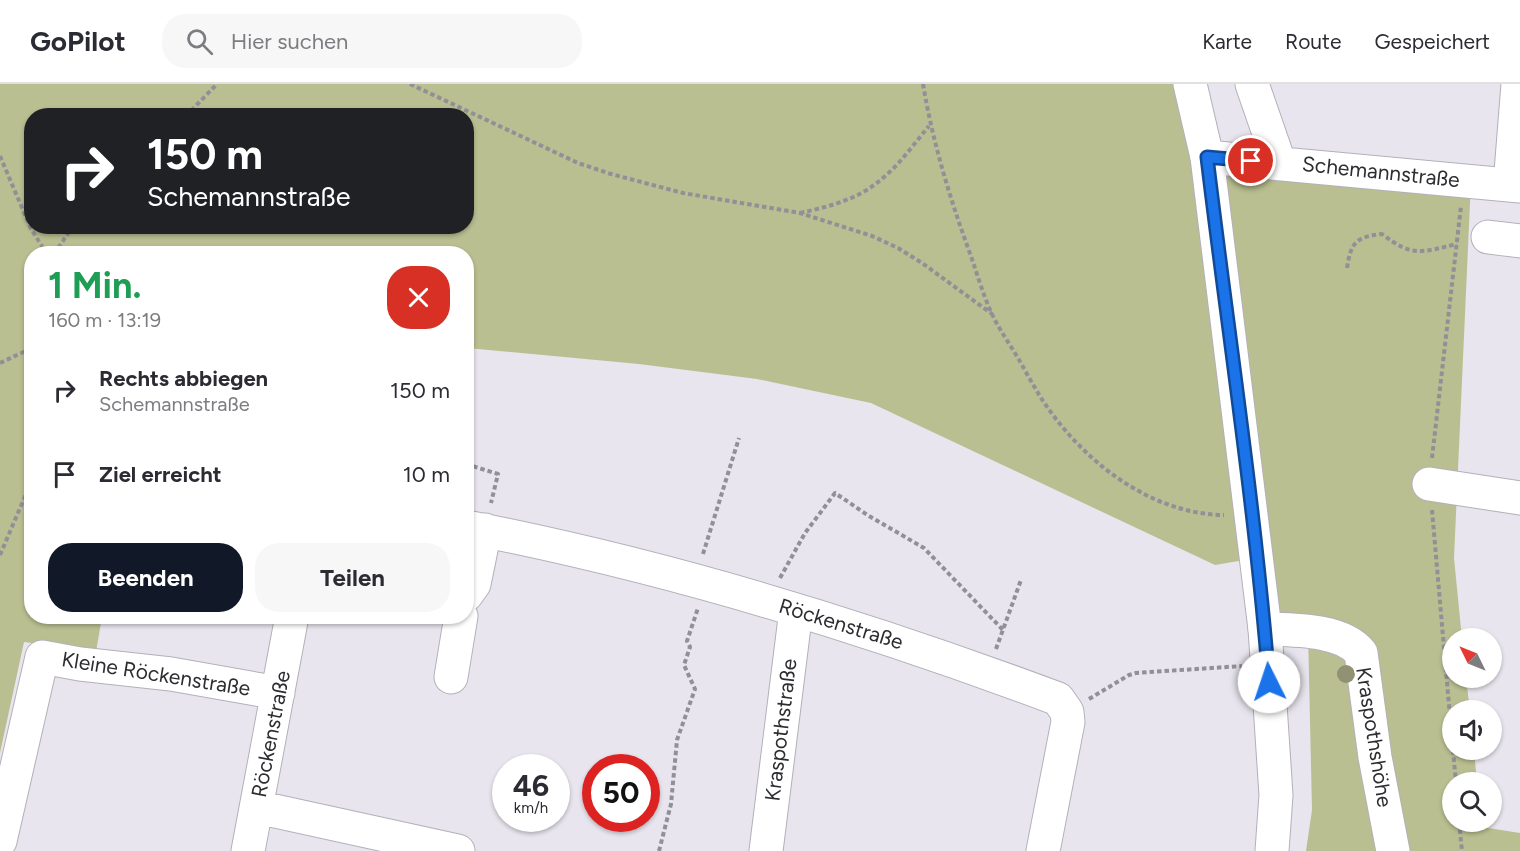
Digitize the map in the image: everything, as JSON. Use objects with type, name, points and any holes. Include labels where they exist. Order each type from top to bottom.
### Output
[{"type":"street","points":[[1190,84],[1207,157],[1266,629],[1276,795],[1272,851]]},
{"type":"street","points":[[1252,84],[1279,162]]},
{"type":"street","points":[[1515,186],[1518,84]]},
{"type":"street","name":"Schemannstraße","points":[[1207,157],[1515,186]]},
{"type":"street","points":[[1473,241],[1520,241]]},
{"type":"street","points":[[1429,484],[1520,498]]},
{"type":"street","points":[[474,584],[476,529]]},
{"type":"street","name":"Röckenstraße","points":[[476,529],[588,553],[700,582],[926,650],[1058,699],[1067,711]]},
{"type":"street","name":"Kraspothstraße","points":[[766,851],[782,606]]},
{"type":"street","name":"Röckenstraße","points":[[248,851],[291,624]]},
{"type":"street","points":[[451,677],[460,624]]},
{"type":"street","name":"Kraspothshöhe","points":[[1266,629],[1308,631],[1344,640],[1361,653],[1375,757],[1393,851]]},
{"type":"street","name":"Kleine Röckenstraße","points":[[0,841],[42,657],[80,664],[171,674],[278,693]]},
{"type":"street","points":[[1043,851],[1068,722],[1067,711]]},
{"type":"street","points":[[257,807],[458,851]]},
{"type":"path","points":[[194,108],[217,84]]},
{"type":"path","points":[[410,84],[461,108]]},
{"type":"path","points":[[923,84],[930,126],[957,217],[992,314],[1043,401],[1081,446],[1116,476],[1142,493],[1175,508],[1204,515],[1252,515]]},
{"type":"path","points":[[474,114],[556,153],[611,174],[683,193],[800,213],[847,226],[887,241],[931,269],[992,314]]},
{"type":"path","points":[[800,213],[828,207],[878,183],[930,126]]},
{"type":"path","points":[[0,156],[24,213]]},
{"type":"path","points":[[1448,700],[1429,484],[1473,241],[1463,180]]},
{"type":"path","points":[[1347,268],[1350,249],[1364,236],[1382,234],[1395,244],[1418,253],[1473,241]]},
{"type":"path","points":[[0,363],[24,352]]},
{"type":"path","points":[[659,851],[671,804],[677,740],[695,689],[684,665],[690,647],[687,641],[700,582],[739,438]]},
{"type":"path","points":[[474,466],[498,474],[476,529]]},
{"type":"path","points":[[782,606],[805,533],[835,493],[924,548],[1003,630]]},
{"type":"path","points":[[0,555],[24,499]]},
{"type":"path","points":[[988,673],[1021,580]]},
{"type":"path","points":[[1067,711],[1136,673],[1218,669],[1267,663]]},
{"type":"path","points":[[1460,832],[1462,851]]},
{"type":"green space","points":[[0,84],[1188,84],[1206,157],[1471,181],[1454,558],[1461,628],[1442,628],[1442,688],[1467,688],[1469,700],[1442,700],[1442,760],[1475,760],[1476,772],[1442,772],[1442,832],[1502,832],[1502,830],[1520,833],[1520,851],[1306,851],[1312,810],[1308,632],[1267,629],[1256,558],[1215,565],[871,403],[757,379],[639,364],[474,349],[474,246],[24,246],[24,624],[101,624],[96,652],[24,642],[0,753]]},
{"type":"route","points":[[1251,161],[1207,157],[1266,629],[1269,682]]}]
